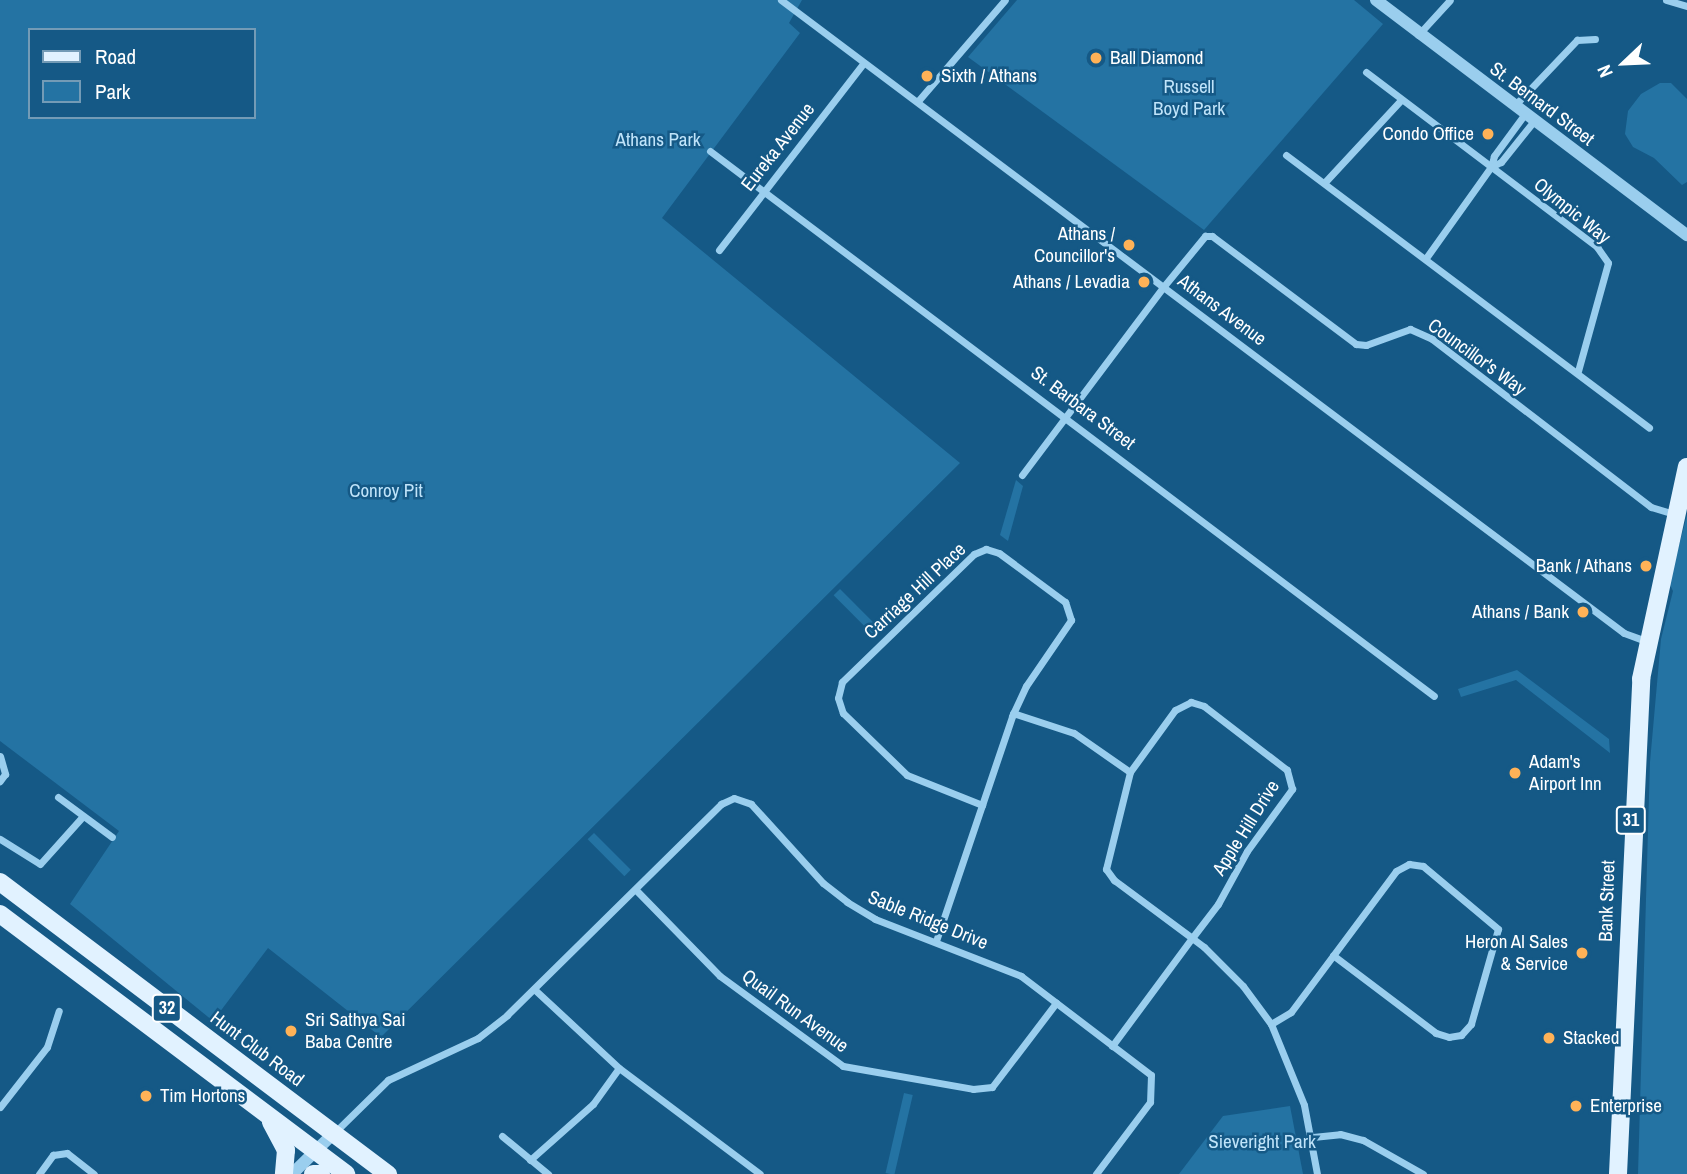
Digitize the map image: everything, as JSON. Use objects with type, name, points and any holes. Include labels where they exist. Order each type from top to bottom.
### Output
[{"type":"main road","name":"Bank Street","points":[[1618,1174],[1634,762],[1646,641],[1687,467]]},
{"type":"main road","name":"Hunt Club Road","points":[[0,882],[388,1174]]},
{"type":"main road","name":"32","points":[[0,914],[346,1174]]},
{"type":"main road","points":[[262,1111],[284,1142],[284,1174]]},
{"type":"main road","points":[[313,1174],[321,1174]]},
{"type":"street","name":"Athans Avenue","points":[[781,0],[862,65],[918,101],[1624,633],[1646,641]]},
{"type":"street","points":[[918,101],[1005,0]]},
{"type":"street","name":"St. Bernard Street","points":[[1376,0],[1528,119],[1687,235]]},
{"type":"street","points":[[1418,35],[1450,0]]},
{"type":"street","points":[[1665,0],[1687,6]]},
{"type":"street","points":[[1513,107],[1577,40],[1595,39]]},
{"type":"street","name":"Eureka Avenue","points":[[719,250],[862,65]]},
{"type":"street","name":"Olympic Way","points":[[1366,72],[1597,247],[1608,263],[1578,371]]},
{"type":"street","points":[[1325,182],[1401,100]]},
{"type":"street","points":[[1426,258],[1491,167],[1494,156],[1528,119]]},
{"type":"street","name":"St. Barbara Street","points":[[710,151],[1067,416],[1434,695]]},
{"type":"street","points":[[1286,155],[1578,371],[1650,428]]},
{"type":"street","name":"Councillor's Way","points":[[1164,286],[1205,236],[1212,236],[1356,344],[1366,345],[1410,329],[1432,339],[1651,507],[1674,514]]},
{"type":"street","points":[[1021,475],[1164,286]]},
{"type":"street","name":"Carriage Hill Place","points":[[936,941],[982,805],[1013,713],[1071,614],[1065,602],[992,550],[974,554],[839,690],[843,713],[907,775],[982,805]]},
{"type":"street","name":"Apple Hill Drive","points":[[1192,938],[1292,789],[1293,780],[1214,714],[1191,702],[1175,710],[1130,772],[1106,869],[1192,938],[1243,986],[1271,1024],[1294,1073],[1313,1137],[1317,1174]]},
{"type":"street","points":[[1013,713],[1074,733],[1130,772]]},
{"type":"street","points":[[0,756],[5,774],[0,780]]},
{"type":"street","points":[[58,797],[112,837]]},
{"type":"street","name":"Sable Ridge Drive","points":[[334,1133],[388,1080],[478,1038],[534,989],[721,804],[734,799],[751,804],[838,896],[875,919],[1003,966],[1151,1075],[1153,1094],[1096,1174]]},
{"type":"street","points":[[2,844],[40,864],[83,816]]},
{"type":"street","points":[[1271,1024],[1291,1012],[1396,871],[1409,864],[1423,866],[1497,929],[1471,1024],[1461,1035],[1449,1037],[1436,1033],[1334,955]]},
{"type":"street","name":"Quail Run Avenue","points":[[636,890],[720,976],[843,1066],[973,1090],[992,1087],[1056,1003]]},
{"type":"street","points":[[1112,1046],[1192,938]]},
{"type":"street","points":[[534,989],[619,1068],[761,1174]]},
{"type":"street","points":[[0,1107],[47,1047],[59,1011]]},
{"type":"street","points":[[530,1160],[593,1104],[619,1068]]},
{"type":"street","points":[[292,1174],[334,1133]]},
{"type":"street","points":[[1313,1137],[1340,1134],[1363,1140],[1423,1174]]},
{"type":"street","points":[[502,1136],[548,1174]]},
{"type":"street","points":[[39,1174],[53,1155],[67,1153],[94,1174]]},
{"type":"green space","name":"Conroy Pit","points":[[0,0],[802,0],[789,23],[800,33],[662,218],[960,463],[381,1037],[268,948],[213,1021],[70,904],[119,831],[0,741]]},
{"type":"green space","name":"Russell Boyd Park","points":[[1017,0],[1354,0],[1383,24],[1204,230],[968,57]]},
{"type":"green space","points":[[1660,83],[1671,83],[1687,99],[1687,182],[1682,185],[1654,158],[1633,147],[1625,134],[1628,111],[1641,94]]},
{"type":"green space","points":[[1016,480],[1023,486],[1008,541],[1000,535]]},
{"type":"green space","points":[[1687,515],[1687,1174],[1638,1174],[1650,762],[1661,639],[1673,591],[1669,583]]},
{"type":"green space","points":[[840,589],[878,627],[872,634],[834,595]]},
{"type":"green space","points":[[1517,670],[1609,739],[1610,753],[1516,680],[1461,697],[1458,689]]},
{"type":"green space","points":[[594,833],[631,870],[624,876],[588,839]]},
{"type":"green space","points":[[904,1093],[913,1095],[895,1174],[886,1173]]},
{"type":"green space","name":"Sieveright Park","points":[[1290,1106],[1303,1174],[1179,1174],[1223,1116]]},
{"type":"place","name":"Ball Diamond","points":[[1096,58]]},
{"type":"place","name":"Sixth / Athans","points":[[927,76]]},
{"type":"place","name":"Condo Office","points":[[1488,134]]},
{"type":"place","name":"Athans / Councillor's","points":[[1129,245]]},
{"type":"place","name":"Athans / Levadia","points":[[1144,282]]},
{"type":"place","name":"Bank / Athans","points":[[1646,566]]},
{"type":"place","name":"Athans / Bank","points":[[1583,612]]},
{"type":"place","name":"Adam's Airport Inn","points":[[1515,773]]},
{"type":"place","name":"Heron Al Sales & Service","points":[[1582,953]]},
{"type":"place","name":"Sri Sathya Sai Baba Centre","points":[[291,1031]]},
{"type":"place","name":"Stacked","points":[[1549,1038]]},
{"type":"place","name":"Tim Hortons","points":[[146,1096]]},
{"type":"place","name":"Enterprise","points":[[1576,1106]]},
{"type":"park label","name":"Athans Park","points":[[658,140]]}]
